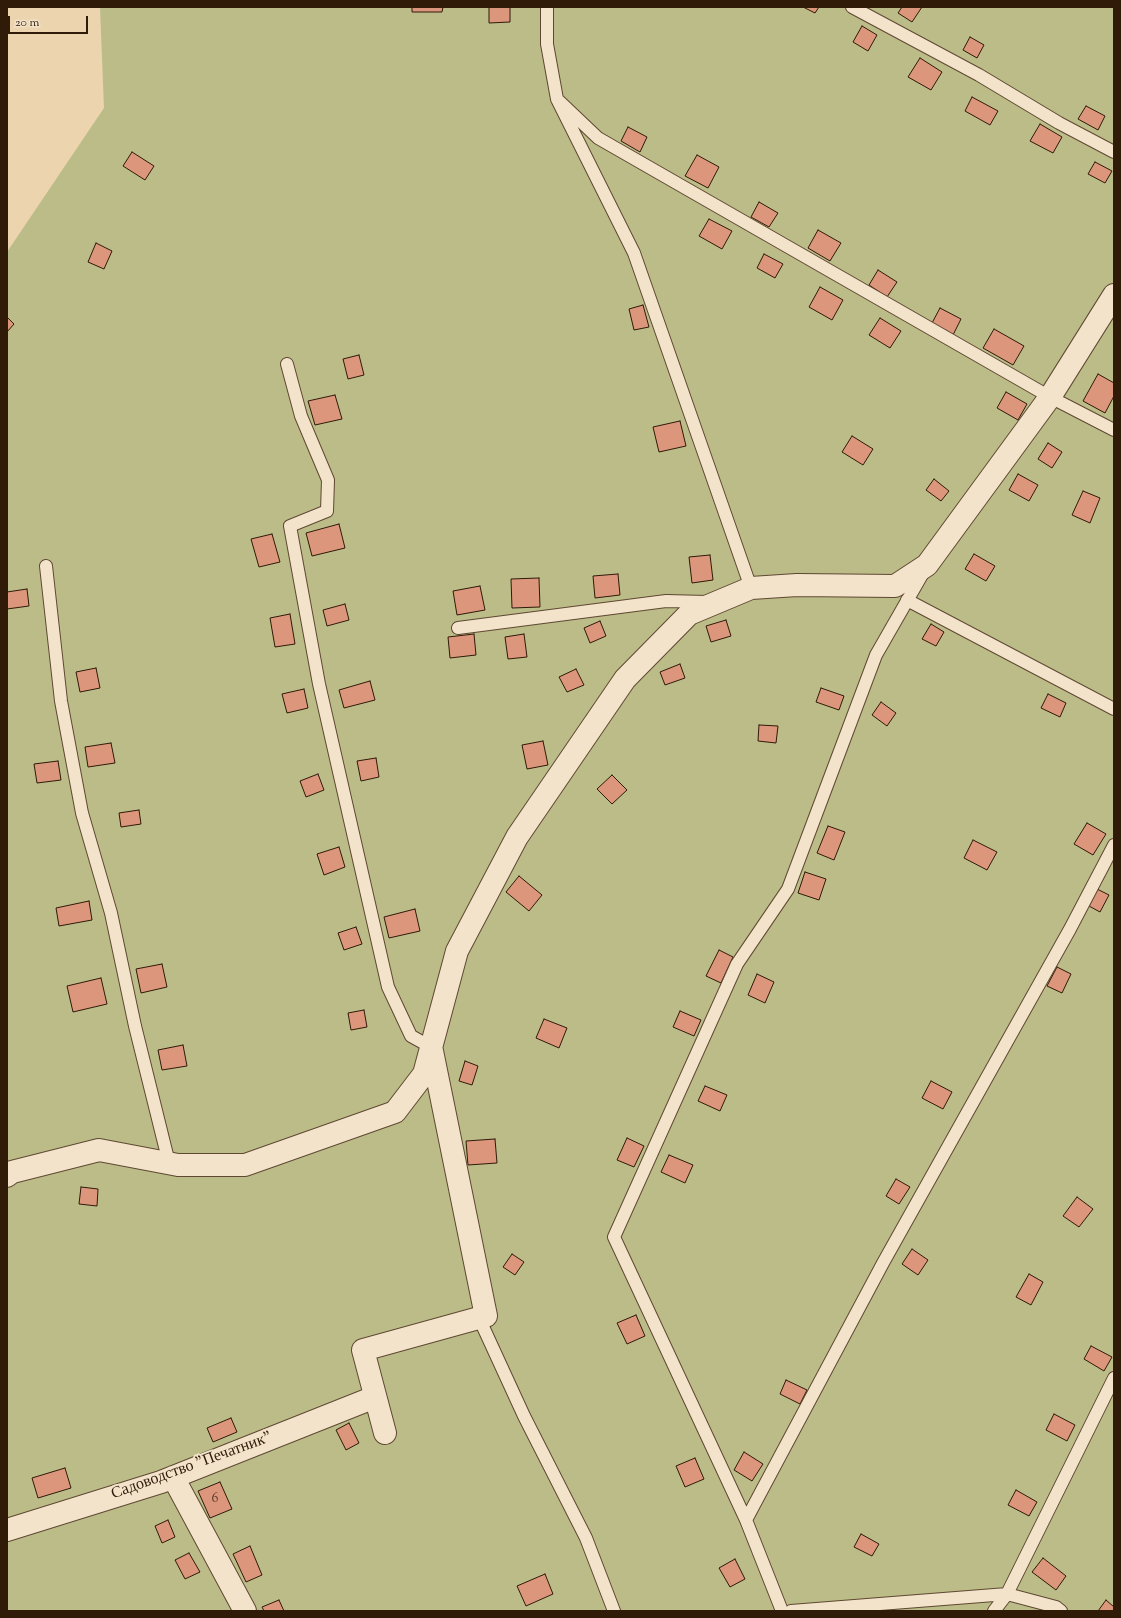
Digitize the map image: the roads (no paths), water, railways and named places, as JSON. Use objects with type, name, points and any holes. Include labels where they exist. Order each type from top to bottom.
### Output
[{"type":"street","points":[[7,1176],[12,1172],[99,1150],[178,1165],[245,1165],[395,1112],[424,1074],[457,951],[517,837],[625,680],[690,614],[751,588],[797,585],[894,586],[927,565],[1050,397],[1114,295]]},
{"type":"street","points":[[384,1433],[363,1350],[486,1316],[431,1047]]},
{"type":"street","name":"Садоводство \"Печатник\"","points":[[7,1530],[173,1478],[375,1396]]},
{"type":"street","points":[[173,1478],[245,1611]]},
{"type":"lane","points":[[547,7],[547,44],[557,99],[634,253],[751,588]]},
{"type":"lane","points":[[852,7],[980,75],[1059,124],[1114,152]]},
{"type":"lane","points":[[557,99],[598,138],[1050,397],[1114,430]]},
{"type":"lane","points":[[287,364],[301,416],[328,480],[327,511],[290,526],[319,684],[388,987],[411,1036],[431,1047]]},
{"type":"lane","points":[[782,1611],[746,1520],[614,1237],[737,964],[788,889],[876,655],[927,565]]},
{"type":"lane","points":[[46,566],[61,701],[82,813],[111,912],[135,1026],[169,1164]]},
{"type":"lane","points":[[907,600],[1003,652],[1114,709]]},
{"type":"lane","points":[[458,628],[666,601],[719,602]]},
{"type":"lane","points":[[746,1520],[883,1263],[1070,929],[1114,845]]},
{"type":"lane","points":[[479,1318],[524,1416],[586,1538],[614,1611]]},
{"type":"lane","points":[[994,1611],[1007,1594],[1114,1378]]},
{"type":"lane","points":[[791,1611],[1007,1594],[1056,1607],[1061,1611]]}]
